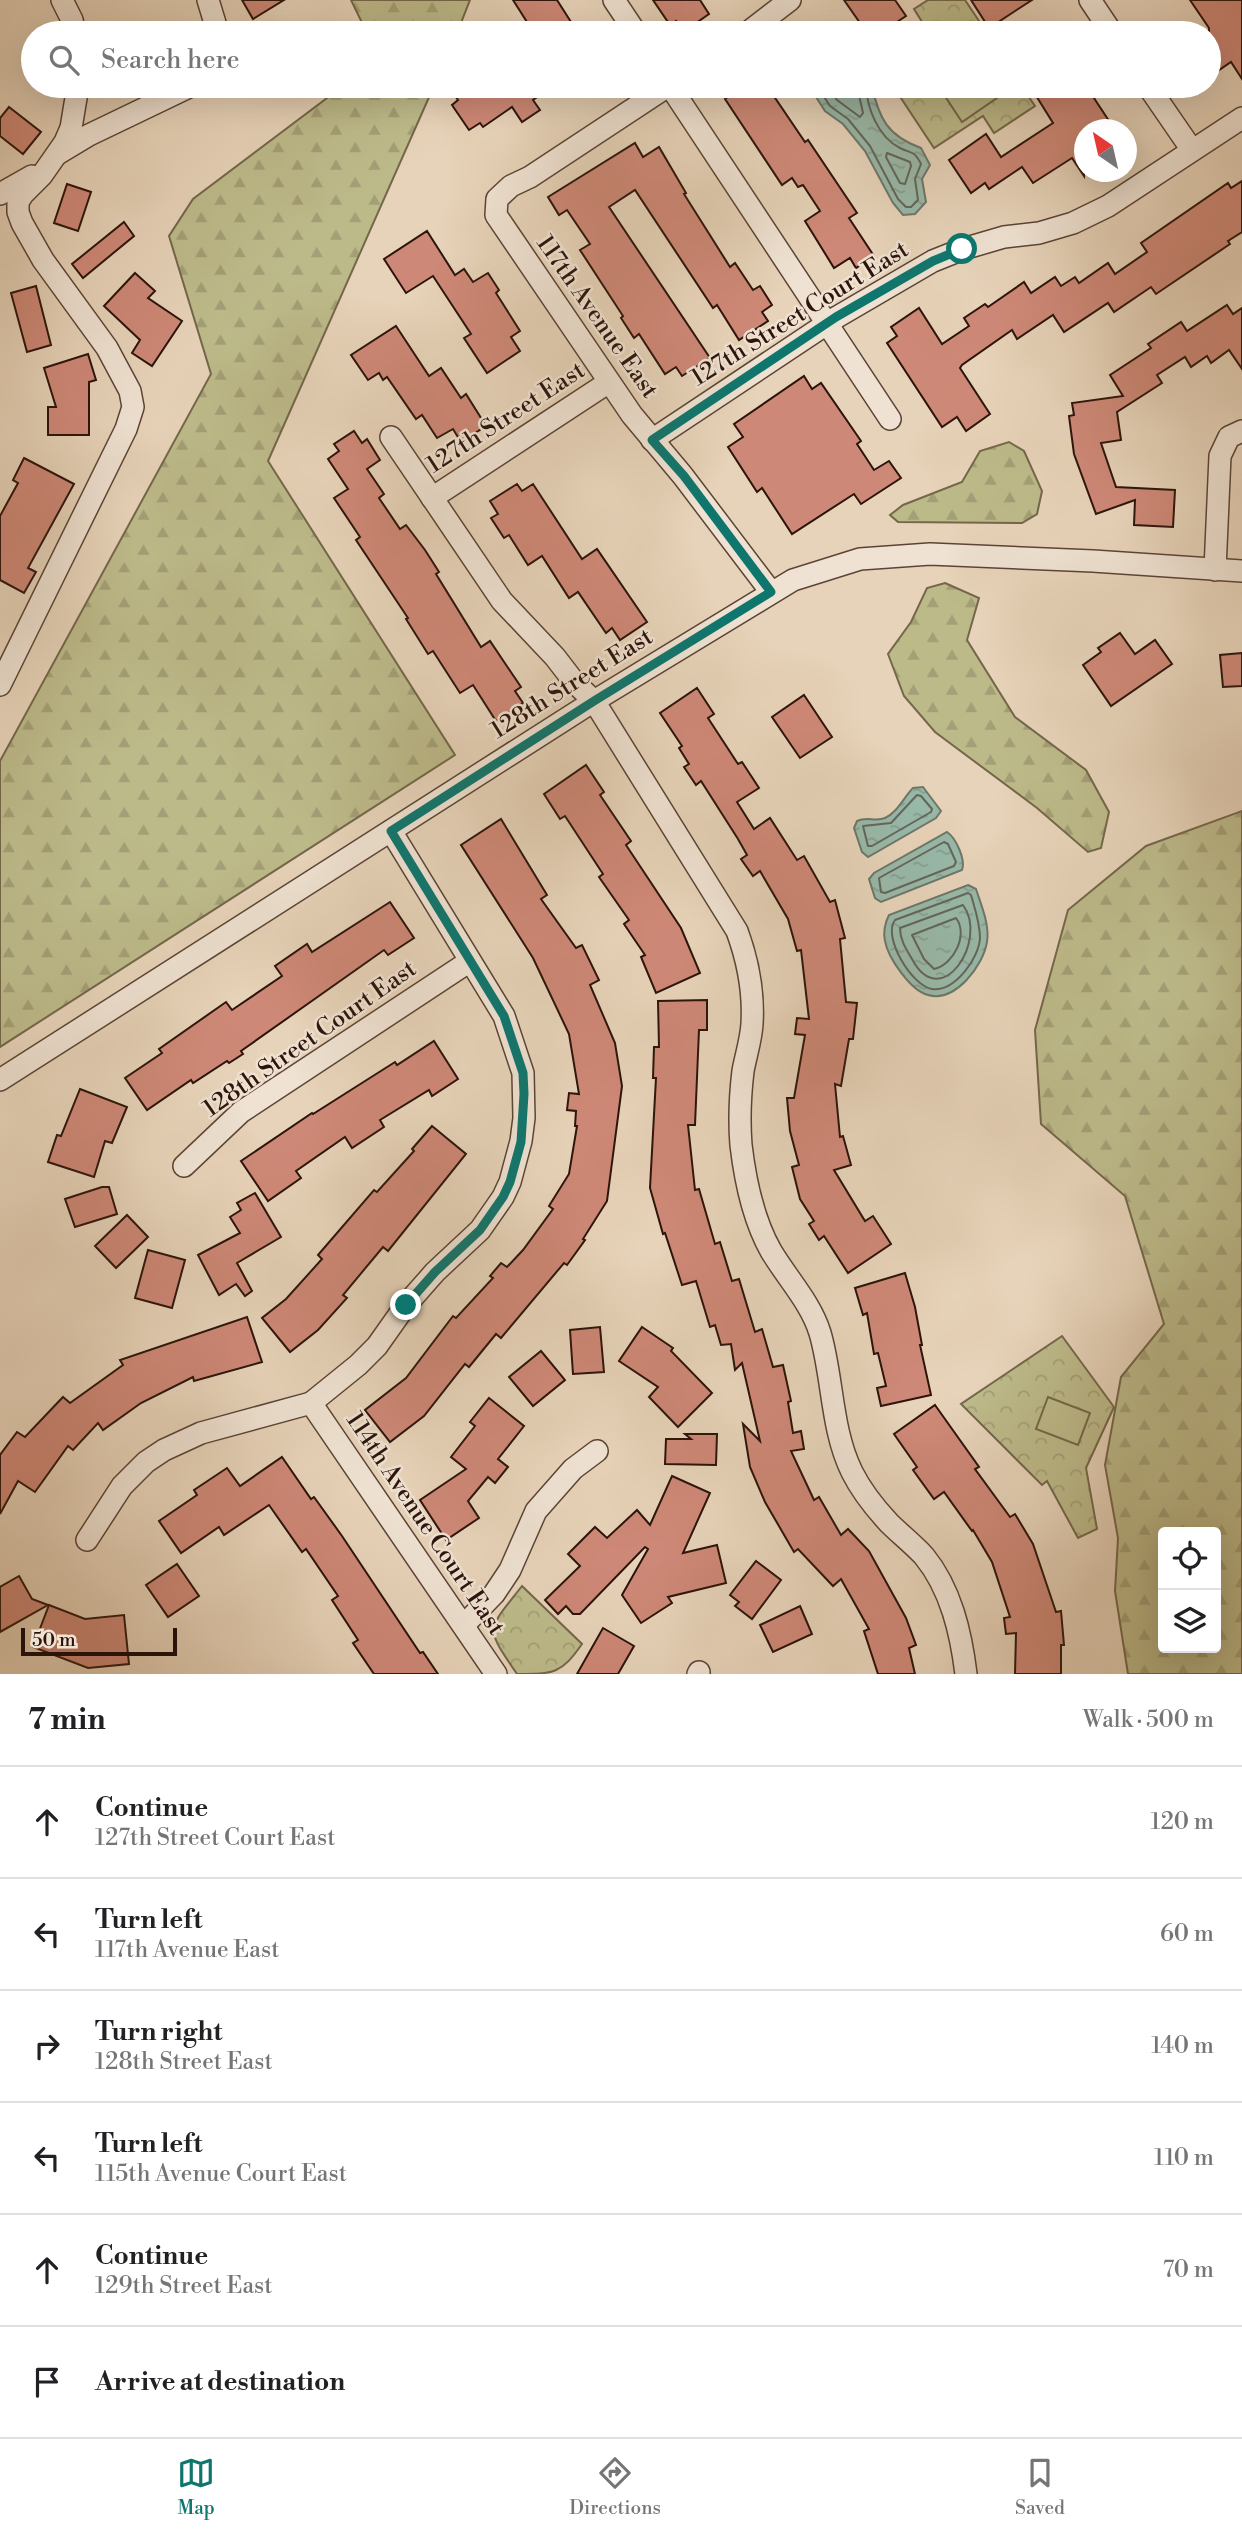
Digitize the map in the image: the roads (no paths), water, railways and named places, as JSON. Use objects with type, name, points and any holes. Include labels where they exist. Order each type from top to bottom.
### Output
[{"type":"street","points":[[62,0],[72,21]]},
{"type":"street","points":[[208,0],[214,21]]},
{"type":"street","points":[[614,0],[628,21]]},
{"type":"street","points":[[763,21],[790,0]]},
{"type":"street","points":[[1090,0],[1104,21]]},
{"type":"street","points":[[0,685],[132,414],[130,391],[115,360],[72,296],[43,260],[18,212],[18,202],[23,194],[57,155],[71,128],[77,98]]},
{"type":"street","points":[[0,194],[34,174],[57,155],[89,135],[166,98]]},
{"type":"street","name":"117th Avenue East","points":[[651,98],[530,177],[511,186],[497,200],[496,215],[609,382],[771,592]]},
{"type":"street","points":[[677,98],[890,419]]},
{"type":"street","points":[[1156,98],[1192,150]]},
{"type":"street","name":"127th Street Court East","points":[[652,440],[827,324],[933,261],[1004,237],[1039,233],[1073,223],[1108,206],[1242,118]]},
{"type":"street","name":"127th Street East","points":[[432,498],[609,382]]},
{"type":"street","points":[[1215,570],[1217,470],[1220,456],[1235,434]]},
{"type":"street","points":[[390,437],[502,601],[594,701],[737,931],[747,958],[752,1004],[752,1024],[739,1112],[741,1147],[758,1219],[769,1248],[807,1306],[820,1332],[839,1429],[852,1472],[877,1510],[924,1556],[937,1575],[960,1629],[966,1674]]},
{"type":"street","name":"128th Street East","points":[[0,1080],[594,701],[771,592],[814,571],[860,559],[930,554],[1080,560],[1242,571]]},
{"type":"street","points":[[87,1540],[122,1486],[146,1462],[164,1450],[201,1433],[311,1404],[358,1365],[377,1346],[406,1305],[435,1272],[480,1230],[510,1182],[521,1142],[524,1094],[520,1064],[504,1016],[391,831]]},
{"type":"street","name":"128th Street Court East","points":[[184,1166],[241,1112],[470,961]]},
{"type":"street","name":"114th Avenue Court East","points":[[311,1404],[496,1674]]},
{"type":"street","points":[[464,1625],[495,1594],[536,1511],[573,1469],[597,1451]]},
{"type":"water","points":[[817,98],[875,98],[882,117],[893,132],[921,148],[930,165],[922,179],[926,202],[915,214],[903,215],[893,203],[865,151],[843,124],[825,111]]},
{"type":"water","points":[[923,787],[941,811],[936,818],[868,857],[862,852],[854,828],[857,821],[889,816],[913,788]]},
{"type":"water","points":[[947,832],[959,850],[963,861],[962,870],[881,902],[875,898],[869,879],[874,873]]},
{"type":"water","points":[[968,885],[976,889],[988,935],[980,962],[957,988],[938,996],[928,995],[908,981],[891,956],[884,938],[886,921],[889,915]]}]
